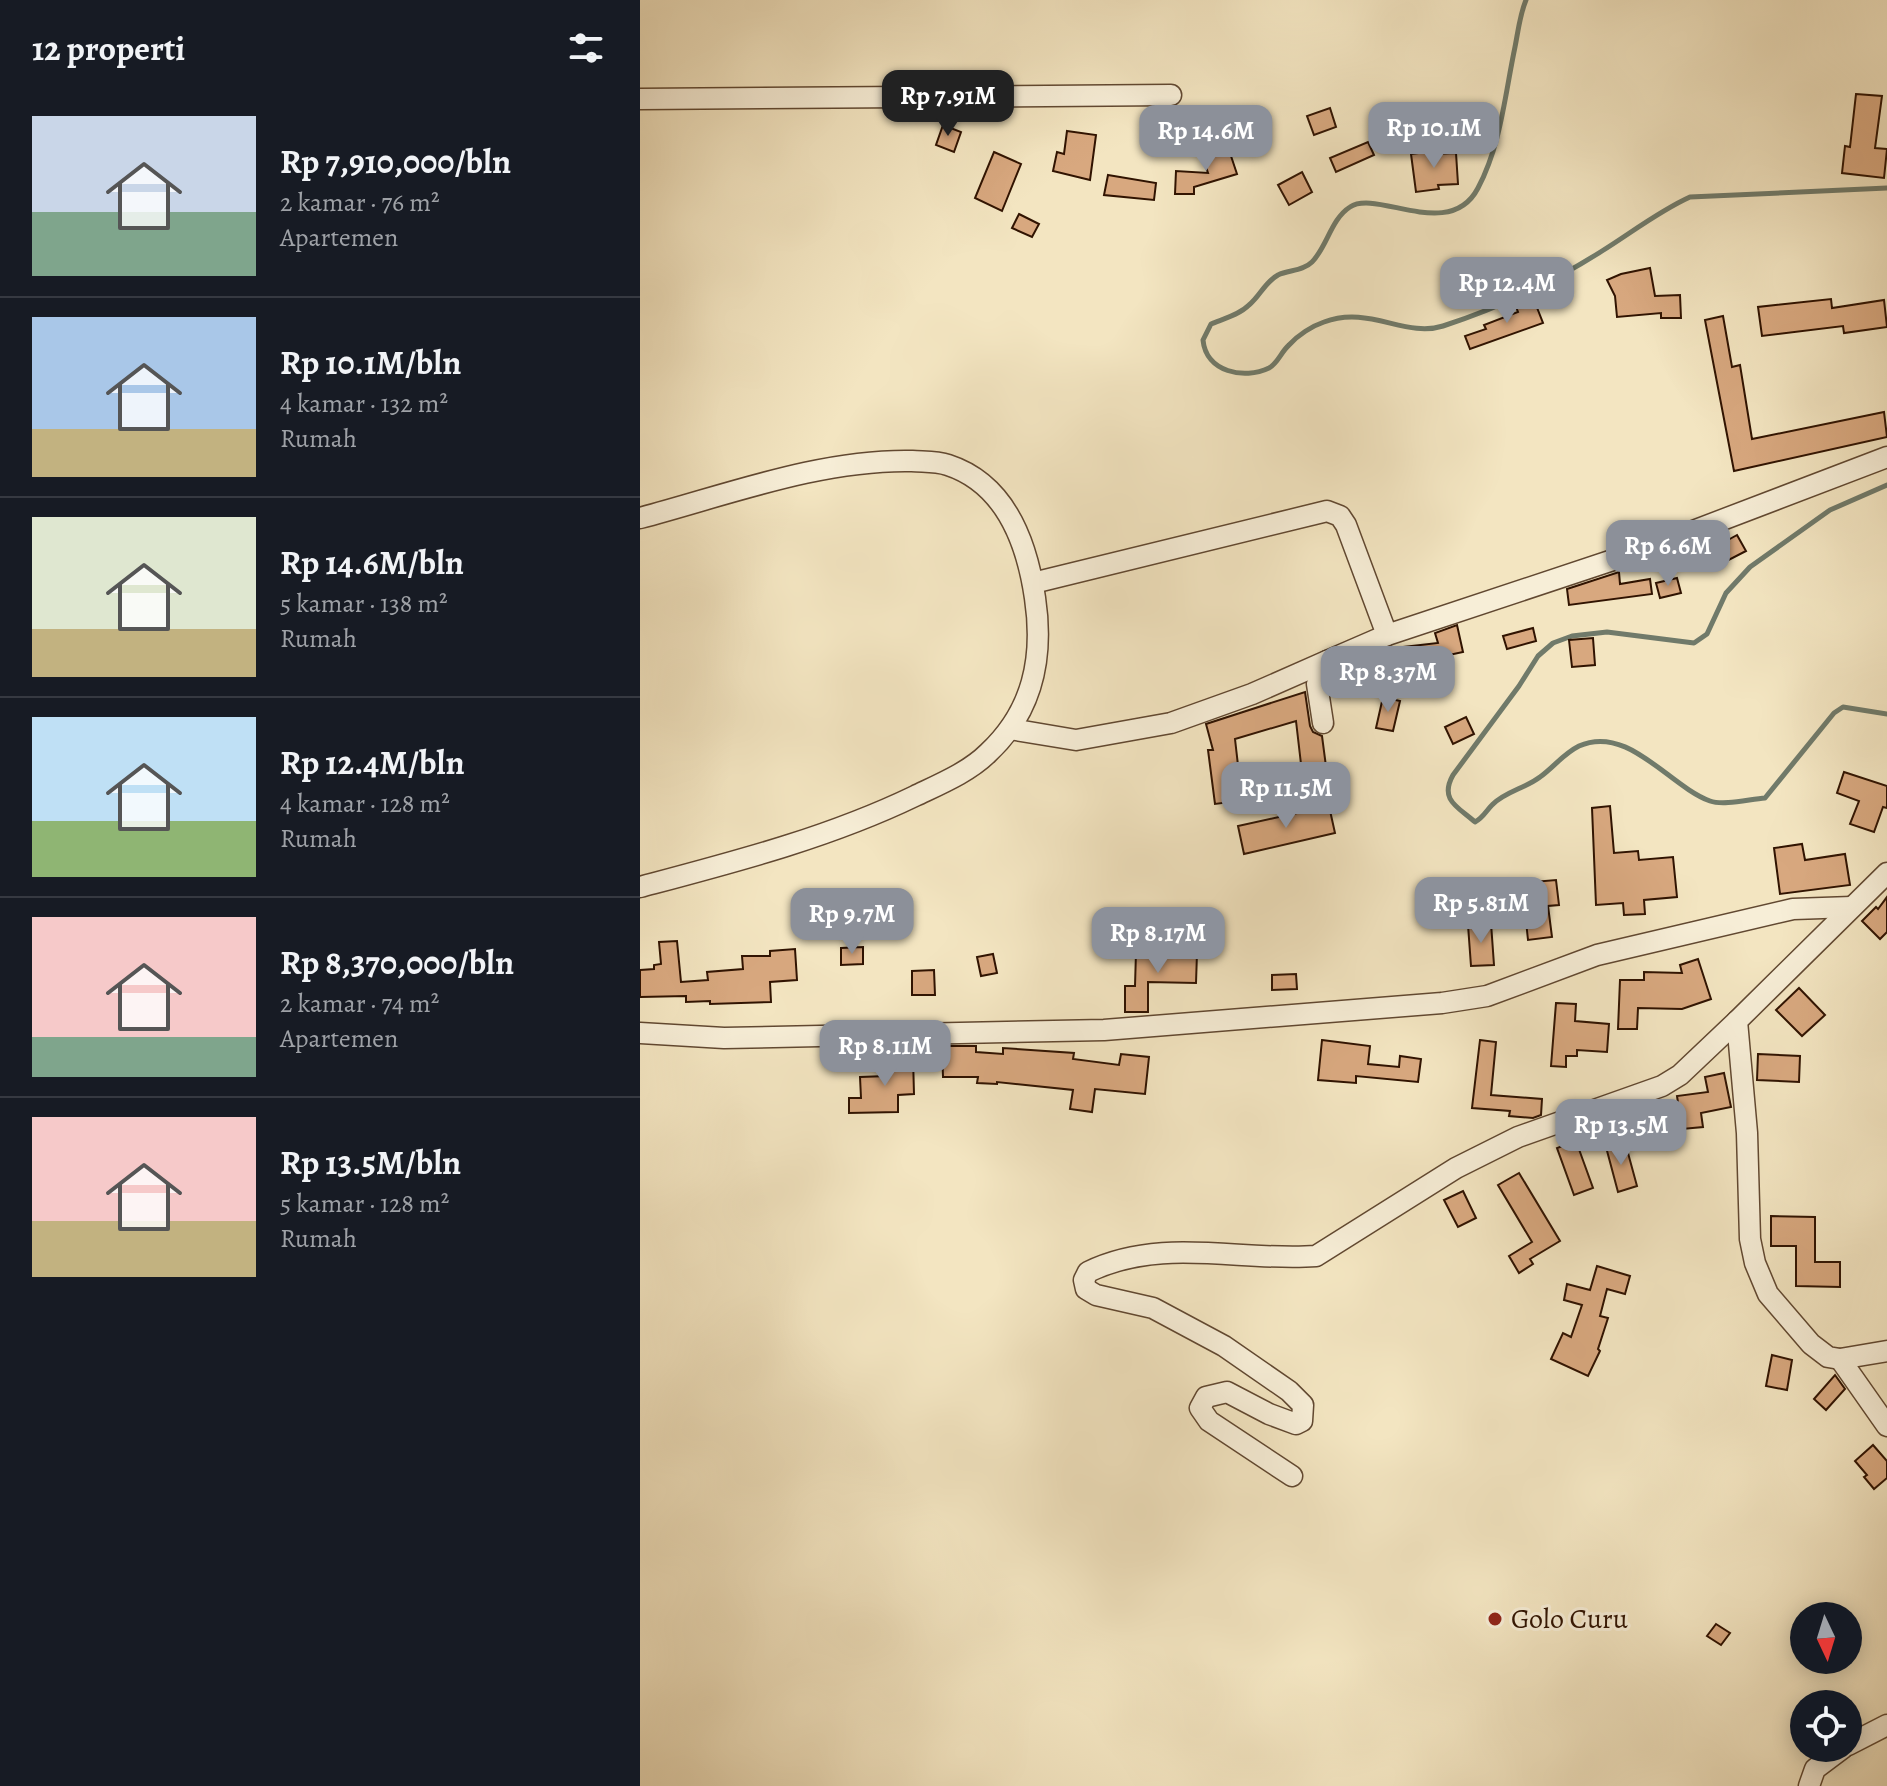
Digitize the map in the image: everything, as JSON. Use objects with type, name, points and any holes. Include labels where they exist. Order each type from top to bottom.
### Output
[{"type":"street","points":[[640,99],[1171,95]]},
{"type":"street","points":[[1010,729],[1076,740],[1171,723],[1252,694],[1407,626],[1646,549],[1887,457]]},
{"type":"street","points":[[640,518],[820,470],[894,461],[935,462],[955,467],[991,490],[1005,507],[1019,534],[1033,583],[1038,658],[1026,704],[1010,729],[987,755],[945,781],[869,818],[744,860],[640,887]]},
{"type":"street","points":[[1033,583],[1327,511],[1340,516],[1346,525],[1387,635]]},
{"type":"street","points":[[1323,723],[1317,684],[1327,661]]},
{"type":"street","points":[[1292,1476],[1209,1421],[1200,1408],[1206,1397],[1227,1392],[1296,1424],[1302,1421],[1303,1405],[1289,1391],[1224,1346],[1153,1308],[1096,1295],[1086,1289],[1084,1280],[1088,1272],[1130,1259],[1186,1250],[1316,1256],[1456,1168],[1518,1137],[1662,1086],[1680,1075],[1887,873]]},
{"type":"street","points":[[640,1033],[724,1038],[1104,1030],[1442,1003],[1487,996],[1597,955],[1793,909],[1852,907]]},
{"type":"street","points":[[1737,1021],[1747,1133],[1750,1239],[1755,1263],[1768,1294],[1811,1344],[1828,1357],[1840,1359],[1887,1351]]},
{"type":"street","points":[[1840,1359],[1887,1426]]},
{"type":"street","points":[[1862,1738],[1887,1725]]},
{"type":"street","points":[[1809,1786],[1815,1769],[1824,1762]]},
{"type":"building","points":[[1856,94],[1882,96],[1875,148],[1887,149],[1884,178],[1842,173],[1845,146],[1850,147]]},
{"type":"building","points":[[1330,108],[1336,127],[1314,135],[1307,116]]},
{"type":"building","points":[[943,125],[961,132],[954,152],[936,145]]},
{"type":"building","points":[[1067,131],[1096,135],[1090,180],[1053,171],[1057,152],[1064,154]]},
{"type":"building","points":[[1368,142],[1374,155],[1336,172],[1330,158]]},
{"type":"building","points":[[1229,150],[1237,174],[1194,187],[1194,194],[1175,194],[1176,171],[1208,173],[1203,158]]},
{"type":"building","points":[[1434,151],[1434,154],[1456,153],[1458,184],[1438,185],[1439,189],[1416,192],[1411,154]]},
{"type":"building","points":[[994,152],[1021,164],[1002,211],[975,198]]},
{"type":"building","points":[[1302,172],[1312,192],[1289,205],[1278,185]]},
{"type":"building","points":[[1108,175],[1156,183],[1154,200],[1104,195]]},
{"type":"building","points":[[1019,214],[1039,224],[1032,237],[1012,228]]},
{"type":"building","points":[[1650,268],[1655,296],[1680,295],[1681,318],[1661,318],[1661,313],[1617,317],[1615,296],[1607,280]]},
{"type":"building","points":[[1831,299],[1832,308],[1884,300],[1887,327],[1844,333],[1843,326],[1762,336],[1758,307]]},
{"type":"building","points":[[1534,300],[1543,323],[1470,349],[1465,336],[1486,329],[1484,325],[1518,312],[1516,307]]},
{"type":"building","points":[[1723,316],[1732,367],[1740,365],[1752,439],[1884,412],[1887,437],[1734,471],[1705,320]]},
{"type":"building","points":[[1737,535],[1746,551],[1719,565],[1710,550]]},
{"type":"building","points":[[1619,572],[1620,584],[1650,579],[1652,594],[1569,605],[1567,589]]},
{"type":"building","points":[[1677,578],[1681,593],[1660,598],[1656,583]]},
{"type":"building","points":[[1457,625],[1463,652],[1430,659],[1432,684],[1408,687],[1404,647],[1438,643],[1435,633]]},
{"type":"building","points":[[1533,628],[1536,641],[1507,649],[1503,636]]},
{"type":"building","points":[[1593,638],[1595,665],[1572,667],[1569,640]]},
{"type":"building","points":[[1305,692],[1310,726],[1313,732],[1322,736],[1327,774],[1299,778],[1301,793],[1215,804],[1208,750],[1213,750],[1206,724]],"holes":[[[1296,721],[1301,764],[1239,774],[1235,739]]]},
{"type":"building","points":[[1383,697],[1400,701],[1393,731],[1376,728]]},
{"type":"building","points":[[1466,717],[1474,734],[1453,744],[1445,727]]},
{"type":"building","points":[[1844,772],[1887,786],[1887,808],[1883,807],[1874,832],[1850,824],[1859,801],[1837,793]]},
{"type":"building","points":[[1329,806],[1335,833],[1244,854],[1238,826]]},
{"type":"building","points":[[1610,806],[1614,853],[1638,851],[1639,860],[1673,857],[1677,897],[1644,900],[1645,914],[1624,915],[1623,903],[1596,905],[1592,808]]},
{"type":"building","points":[[1802,844],[1805,860],[1845,854],[1850,885],[1780,894],[1774,848]]},
{"type":"building","points":[[1556,880],[1559,905],[1548,906],[1552,937],[1528,940],[1522,883]]},
{"type":"building","points":[[1887,897],[1887,932],[1880,939],[1862,921],[1876,907],[1878,909]]},
{"type":"building","points":[[1491,923],[1494,965],[1471,966],[1468,925]]},
{"type":"building","points":[[677,941],[681,982],[708,980],[707,972],[743,969],[742,956],[770,956],[770,951],[795,949],[797,980],[770,982],[771,1002],[710,1004],[710,1001],[686,1002],[686,996],[640,997],[640,970],[654,969],[654,965],[661,964],[659,942]]},
{"type":"building","points":[[863,947],[863,964],[841,965],[841,948]]},
{"type":"building","points":[[1136,952],[1197,953],[1196,983],[1148,982],[1148,1012],[1125,1012],[1125,986],[1135,986]]},
{"type":"building","points":[[993,954],[997,973],[981,976],[977,957]]},
{"type":"building","points":[[1698,959],[1711,999],[1682,1009],[1638,1008],[1637,1029],[1618,1029],[1620,980],[1644,980],[1644,972],[1682,973],[1680,965]]},
{"type":"building","points":[[934,970],[935,995],[912,995],[912,971]]},
{"type":"building","points":[[1296,974],[1297,989],[1272,990],[1272,975]]},
{"type":"building","points":[[1799,988],[1825,1015],[1802,1036],[1776,1010]]},
{"type":"building","points":[[1556,1003],[1576,1004],[1575,1021],[1609,1024],[1607,1052],[1577,1050],[1577,1056],[1566,1056],[1566,1067],[1551,1066]]},
{"type":"building","points":[[1322,1040],[1370,1046],[1368,1064],[1399,1067],[1400,1056],[1421,1059],[1418,1082],[1356,1076],[1356,1083],[1318,1080]]},
{"type":"building","points":[[1480,1040],[1496,1042],[1491,1095],[1542,1099],[1541,1115],[1533,1118],[1509,1116],[1510,1111],[1472,1108]]},
{"type":"building","points":[[942,1046],[976,1046],[976,1052],[1003,1054],[1003,1048],[1074,1053],[1073,1059],[1119,1065],[1121,1054],[1149,1057],[1145,1094],[1095,1089],[1092,1112],[1070,1109],[1073,1090],[997,1082],[977,1083],[978,1077],[943,1077]]},
{"type":"building","points":[[1758,1054],[1800,1056],[1799,1082],[1757,1080]]},
{"type":"building","points":[[913,1057],[914,1094],[898,1095],[898,1112],[849,1113],[849,1098],[861,1098],[860,1077],[886,1076],[885,1058]]},
{"type":"building","points":[[1724,1073],[1731,1107],[1701,1113],[1703,1127],[1682,1129],[1677,1096],[1708,1092],[1705,1077]]},
{"type":"building","points":[[1576,1141],[1593,1188],[1574,1195],[1557,1148]]},
{"type":"building","points":[[1625,1142],[1637,1186],[1618,1192],[1606,1147]]},
{"type":"building","points":[[1519,1173],[1560,1241],[1530,1259],[1533,1264],[1519,1273],[1509,1256],[1532,1242],[1498,1185]]},
{"type":"building","points":[[1463,1191],[1476,1218],[1458,1227],[1444,1200]]},
{"type":"building","points":[[1771,1216],[1815,1217],[1815,1262],[1840,1262],[1840,1287],[1796,1286],[1796,1246],[1771,1246]]},
{"type":"building","points":[[1597,1266],[1630,1276],[1625,1294],[1607,1289],[1600,1316],[1608,1318],[1598,1349],[1600,1351],[1588,1376],[1551,1359],[1563,1333],[1571,1337],[1582,1305],[1564,1300],[1567,1284],[1590,1290]]},
{"type":"building","points":[[1772,1355],[1792,1360],[1787,1390],[1766,1386]]},
{"type":"building","points":[[1835,1375],[1845,1389],[1826,1410],[1814,1399]]},
{"type":"building","points":[[1873,1445],[1887,1461],[1887,1478],[1874,1489],[1855,1461]]},
{"type":"building","points":[[1716,1624],[1730,1633],[1721,1645],[1707,1636]]},
{"type":"waterway","points":[[1526,0],[1492,154],[1478,188],[1466,204],[1450,211],[1432,213],[1377,204],[1362,203],[1350,207],[1338,219],[1312,262],[1278,275],[1245,308],[1211,324],[1203,340],[1211,360],[1238,373],[1259,372],[1275,363],[1301,334],[1319,324],[1340,318],[1356,317],[1429,329],[1464,319],[1505,303],[1564,273],[1690,197],[1887,188]]},
{"type":"waterway","points":[[1887,485],[1830,510],[1750,567],[1726,593],[1707,634],[1694,643],[1607,632],[1572,636],[1553,643],[1538,656],[1453,775],[1449,797],[1475,822],[1497,801],[1534,781],[1573,749],[1597,741],[1614,743],[1631,750],[1710,801],[1730,803],[1765,798],[1834,713],[1843,707],[1887,714]]},
{"type":"place","name":"Golo Curu","points":[[1495,1619]]}]
